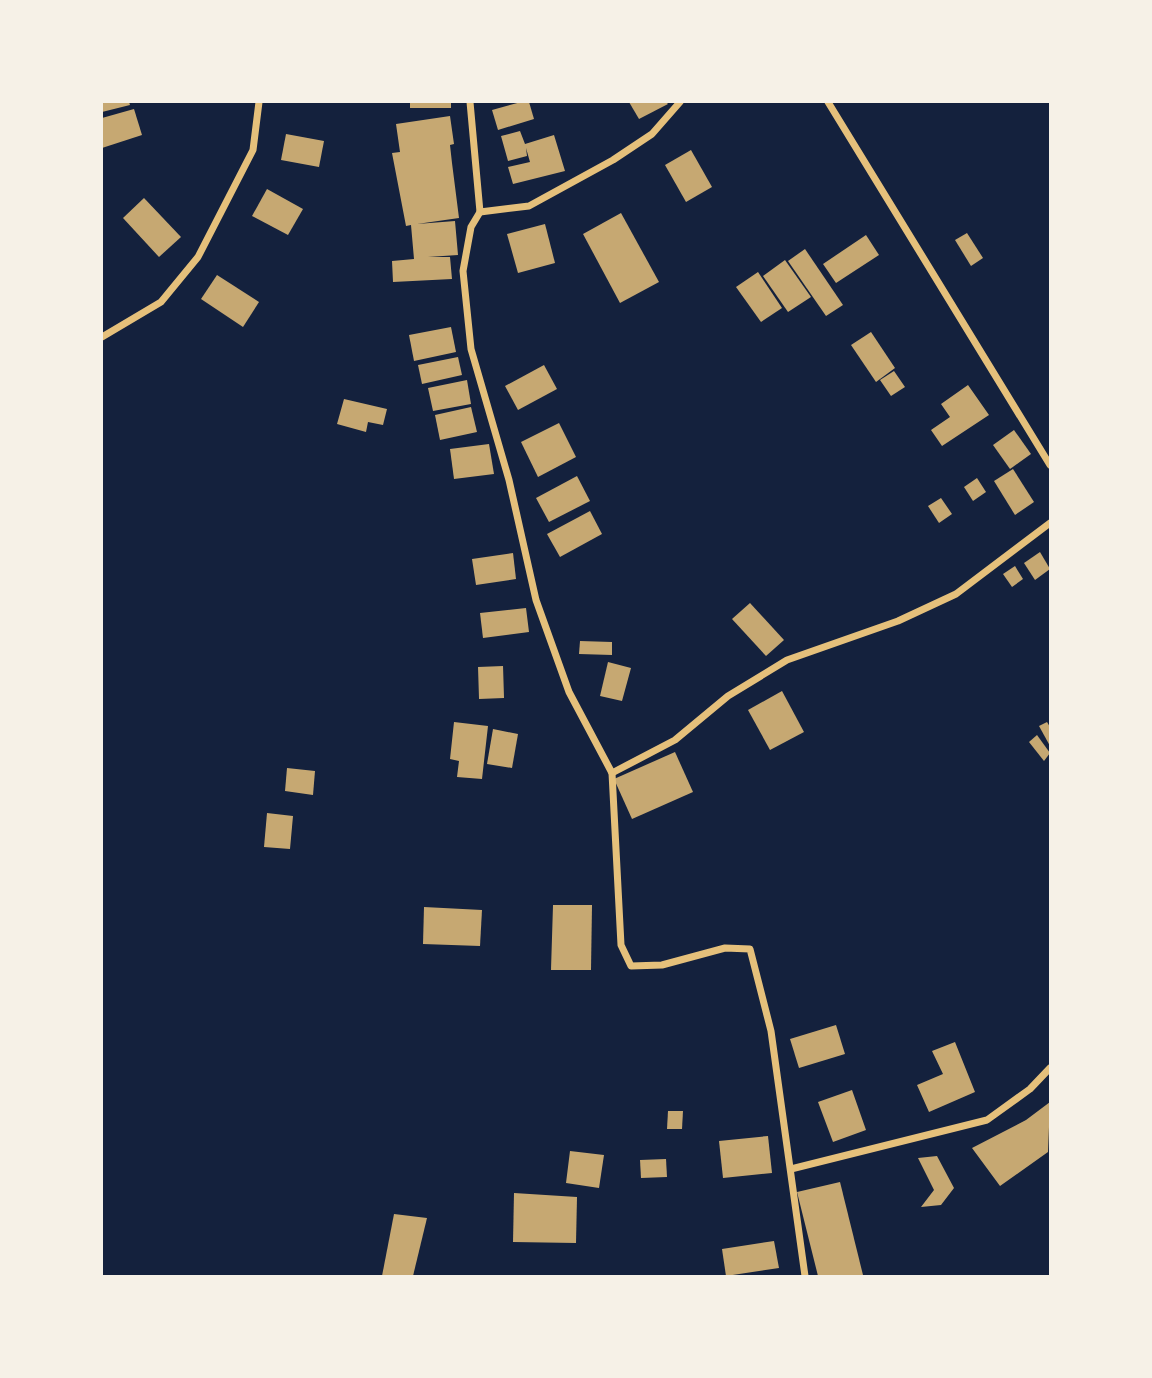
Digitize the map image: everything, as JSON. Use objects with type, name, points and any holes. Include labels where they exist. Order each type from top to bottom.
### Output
[{"type":"street","points":[[102,337],[161,302],[198,257],[253,150],[259,102]]},
{"type":"street","points":[[470,102],[480,212],[471,227],[463,271],[471,349],[509,480],[536,600],[569,692],[612,773],[621,945],[631,966],[662,965],[725,948],[750,949],[771,1031],[805,1276]]},
{"type":"street","points":[[480,212],[529,206],[613,160],[652,134],[680,102]]},
{"type":"street","points":[[828,102],[1051,465]]},
{"type":"street","points":[[612,773],[675,740],[728,696],[787,660],[898,621],[956,594],[1051,523]]},
{"type":"street","points":[[791,1169],[987,1120],[1030,1089],[1051,1068]]},
{"type":"building","points":[[102,102],[129,102],[130,105],[102,112]]},
{"type":"building","points":[[410,102],[451,102],[451,108],[410,108]]},
{"type":"building","points":[[529,102],[534,119],[498,130],[492,110]]},
{"type":"building","points":[[629,102],[666,102],[668,104],[639,119]]},
{"type":"building","points":[[134,109],[142,135],[102,148],[102,118]]},
{"type":"building","points":[[450,116],[454,144],[450,145],[459,218],[417,224],[455,221],[458,255],[428,257],[450,257],[452,279],[393,282],[392,261],[414,259],[411,225],[406,226],[392,153],[400,152],[396,124]]},
{"type":"building","points":[[520,131],[525,144],[554,135],[565,171],[513,184],[508,167],[530,162],[526,148],[527,156],[508,161],[501,136]]},
{"type":"building","points":[[286,134],[324,141],[319,167],[281,160]]},
{"type":"building","points":[[691,150],[712,187],[686,202],[665,165]]},
{"type":"building","points":[[267,189],[303,209],[288,235],[252,216]]},
{"type":"building","points":[[144,198],[181,237],[159,257],[123,218]]},
{"type":"building","points":[[621,213],[659,282],[620,303],[583,234]]},
{"type":"building","points":[[545,224],[555,263],[518,273],[507,234]]},
{"type":"building","points":[[967,233],[983,258],[971,266],[955,240]]},
{"type":"building","points":[[866,235],[879,255],[836,283],[823,264]]},
{"type":"building","points":[[805,249],[843,305],[826,316],[788,261]]},
{"type":"building","points":[[785,260],[811,297],[788,312],[763,276]]},
{"type":"building","points":[[758,272],[782,308],[761,322],[736,287]]},
{"type":"building","points":[[217,275],[259,302],[243,327],[201,299]]},
{"type":"building","points":[[451,327],[456,352],[414,361],[409,335]]},
{"type":"building","points":[[871,332],[895,368],[876,382],[851,345]]},
{"type":"building","points":[[458,357],[462,375],[422,384],[418,365]]},
{"type":"building","points":[[544,365],[557,389],[518,410],[505,386]]},
{"type":"building","points":[[894,371],[905,387],[891,396],[880,380]]},
{"type":"building","points":[[467,380],[471,404],[433,411],[428,388]]},
{"type":"building","points":[[968,385],[989,415],[942,446],[931,430],[950,417],[941,404]]},
{"type":"building","points":[[344,399],[387,409],[383,425],[368,422],[366,432],[337,424]]},
{"type":"building","points":[[471,407],[477,432],[440,440],[435,415]]},
{"type":"building","points":[[559,423],[576,457],[538,477],[521,442]]},
{"type":"building","points":[[1014,430],[1031,454],[1010,469],[993,445]]},
{"type":"building","points":[[489,444],[494,474],[454,479],[450,449]]},
{"type":"building","points":[[1013,469],[1034,502],[1015,515],[994,481]]},
{"type":"building","points":[[577,476],[590,501],[549,522],[536,498]]},
{"type":"building","points":[[977,478],[986,492],[973,501],[964,487]]},
{"type":"building","points":[[941,498],[952,514],[939,523],[928,506]]},
{"type":"building","points":[[590,511],[602,534],[560,557],[547,534]]},
{"type":"building","points":[[1040,552],[1050,569],[1035,580],[1024,563]]},
{"type":"building","points":[[513,553],[516,579],[476,585],[472,559]]},
{"type":"building","points":[[1015,566],[1023,579],[1012,587],[1003,574]]},
{"type":"building","points":[[750,603],[784,640],[766,656],[732,619]]},
{"type":"building","points":[[526,608],[529,632],[483,638],[480,613]]},
{"type":"building","points":[[580,641],[612,642],[612,655],[579,654]]},
{"type":"building","points":[[608,662],[631,668],[622,701],[600,696]]},
{"type":"building","points":[[503,666],[504,698],[479,699],[478,667]]},
{"type":"building","points":[[782,691],[804,732],[770,750],[748,710]]},
{"type":"building","points":[[454,722],[488,726],[482,779],[457,777],[459,761],[450,759]]},
{"type":"building","points":[[1047,722],[1050,727],[1050,746],[1039,726]]},
{"type":"building","points":[[493,729],[518,734],[512,768],[487,764]]},
{"type":"building","points":[[1037,735],[1050,753],[1044,761],[1029,742]]},
{"type":"building","points":[[675,752],[693,792],[632,819],[614,779]]},
{"type":"building","points":[[287,768],[315,771],[313,795],[285,791]]},
{"type":"building","points":[[267,813],[293,816],[290,849],[264,847]]},
{"type":"building","points":[[553,905],[592,905],[591,970],[551,970]]},
{"type":"building","points":[[424,907],[482,910],[480,946],[423,944]]},
{"type":"building","points":[[836,1025],[845,1054],[799,1068],[790,1039]]},
{"type":"building","points":[[955,1042],[975,1092],[929,1112],[917,1085],[943,1074],[932,1051]]},
{"type":"building","points":[[852,1090],[866,1130],[833,1142],[818,1102]]},
{"type":"building","points":[[1050,1102],[1048,1152],[1000,1186],[972,1148],[1026,1120]]},
{"type":"building","points":[[668,1111],[683,1111],[682,1129],[667,1129]]},
{"type":"building","points":[[768,1136],[772,1173],[723,1178],[719,1141]]},
{"type":"building","points":[[570,1151],[604,1155],[599,1188],[566,1183]]},
{"type":"building","points":[[937,1156],[954,1188],[941,1205],[921,1207],[934,1190],[918,1158]]},
{"type":"building","points":[[666,1159],[667,1177],[641,1178],[640,1160]]},
{"type":"building","points":[[840,1182],[863,1275],[818,1276],[797,1192]]},
{"type":"building","points":[[514,1193],[577,1197],[576,1243],[513,1242]]},
{"type":"building","points":[[394,1214],[427,1218],[413,1276],[382,1276]]},
{"type":"building","points":[[774,1241],[779,1268],[726,1276],[722,1249]]}]
